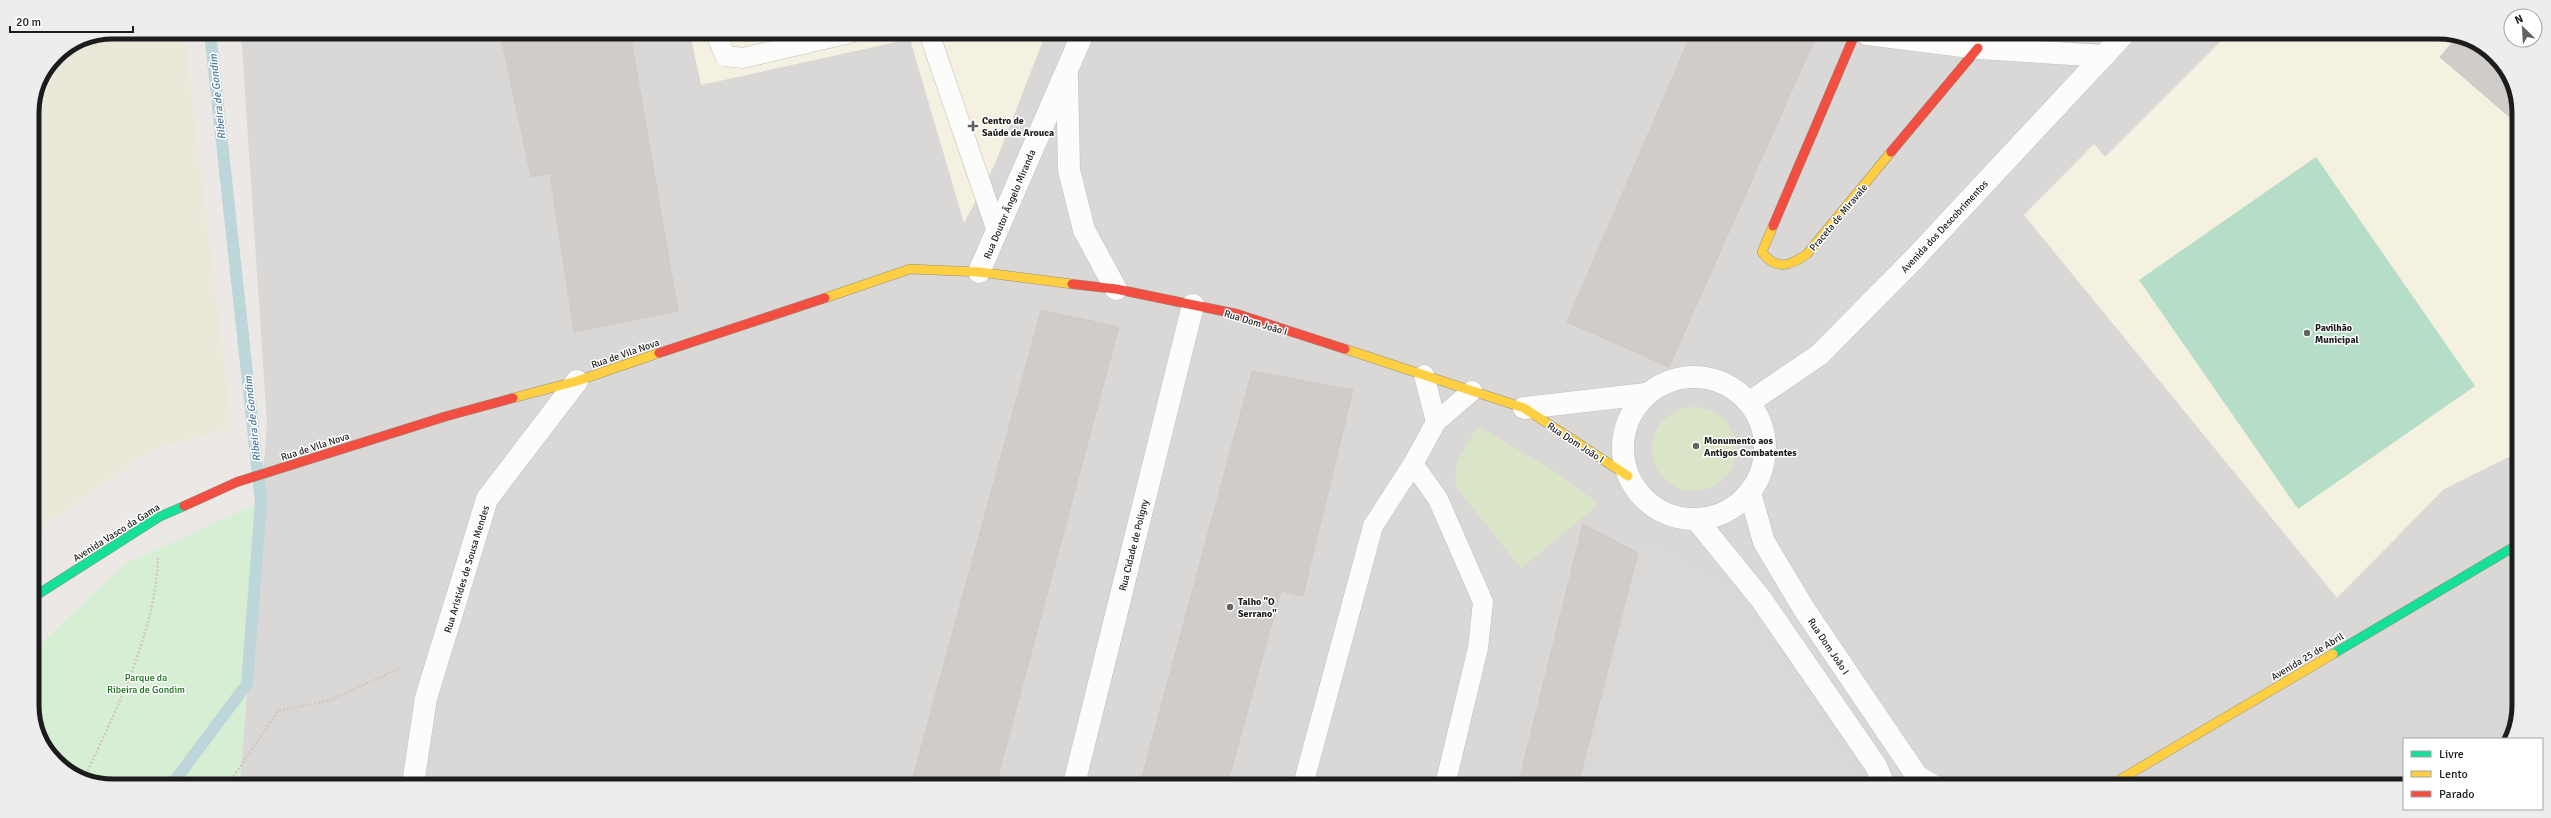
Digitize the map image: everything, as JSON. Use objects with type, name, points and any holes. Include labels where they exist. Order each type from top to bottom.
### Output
[{"type":"street","name":"Rua Doutor Ângelo Miranda","points":[[979,272],[1080,39]]},
{"type":"street","name":"Praceta de Miravale","points":[[1853,39],[1762,252],[1767,260],[1774,264],[1791,265],[1807,254],[1978,48]]},
{"type":"street","points":[[1907,39],[1978,48],[2104,56]]},
{"type":"street","name":"Avenida dos Descobrimentos","points":[[1750,402],[1819,355],[1914,259],[2119,39]]},
{"type":"street","name":"Rua Doutor Ângelo Miranda","points":[[1067,70],[1069,170],[1084,230],[1116,289]]},
{"type":"street","name":"Rua de Vila Nova","points":[[237,482],[448,416],[577,381],[910,269],[979,272]]},
{"type":"street","name":"Rua Dom João I","points":[[979,272],[1116,289],[1237,314],[1524,408],[1628,476]]},
{"type":"street","name":"Rua Cidade de Poligny","points":[[1075,779],[1193,305]]},
{"type":"street","name":"Rua Dom João I","points":[[1681,378],[1711,378],[1733,387],[1750,402],[1762,423],[1766,447],[1762,471],[1750,493],[1735,507],[1716,516],[1696,520],[1675,516],[1656,508],[1639,494],[1628,476],[1623,456],[1624,434],[1632,413],[1646,394],[1666,382],[1681,378]]},
{"type":"street","name":"Rua Aristides de Sousa Mendes","points":[[414,779],[426,698],[487,498],[577,381]]},
{"type":"street","name":"Rua Dom João I","points":[[1524,408],[1646,394]]},
{"type":"street","name":"Avenida Vasco da Gama","points":[[39,594],[159,517],[237,482]]},
{"type":"street","name":"Rua Dom João I","points":[[1750,493],[1764,542],[1804,610],[1918,776],[1923,779]]},
{"type":"street","points":[[1696,520],[1761,599],[1876,766],[1881,779]]},
{"type":"street","name":"Avenida 25 de Abril","points":[[2121,779],[2512,547]]},
{"type":"lane","points":[[718,39],[725,56],[743,58],[824,39]]},
{"type":"lane","points":[[931,39],[997,231]]},
{"type":"lane","points":[[1424,376],[1436,422]]},
{"type":"lane","points":[[1305,779],[1373,526],[1413,464],[1436,422],[1472,391]]},
{"type":"lane","points":[[1413,464],[1438,499],[1484,602],[1478,648],[1446,779]]},
{"type":"path","points":[[86,773],[125,691],[157,586],[159,517]]},
{"type":"path","points":[[232,779],[278,711],[331,700],[441,649]]},
{"type":"shaded area","points":[[185,39],[232,428],[151,450],[50,522],[39,532],[40,99],[47,80],[54,68],[64,57],[80,47],[99,40]]},
{"type":"shaded area","points":[[241,39],[2438,39],[2466,45],[2479,51],[2487,57],[2500,72],[2511,99],[2511,715],[2504,738],[2403,738],[2403,779],[240,779],[267,423]]},
{"type":"shaded area","name":"Centro de Saúde de Arouca","points":[[691,39],[910,39],[701,85]]},
{"type":"shaded area","name":"Centro de Saúde de Arouca","points":[[910,39],[1044,39],[994,166],[964,223]]},
{"type":"shaded area","points":[[2223,39],[2438,39],[2457,42],[2479,51],[2494,64],[2500,72],[2511,99],[2512,108],[2512,455],[2444,489],[2337,598],[2024,215],[2094,144],[2105,157]]},
{"type":"shaded area","points":[[1647,541],[1733,593],[1858,779],[1588,779]]},
{"type":"green space","name":"Pavilhão Municipal","points":[[2316,157],[2475,386],[2298,509],[2139,280]]},
{"type":"green space","points":[[1694,407],[1710,410],[1724,419],[1733,433],[1736,449],[1733,465],[1724,479],[1710,488],[1694,491],[1678,488],[1664,479],[1655,465],[1652,449],[1655,433],[1664,419],[1678,410]]},
{"type":"green space","points":[[1478,426],[1557,473],[1599,504],[1521,568],[1455,486],[1457,462]]},
{"type":"green space","name":"Parque da Ribeira de Gondim","points":[[261,502],[240,779],[103,778],[85,773],[72,767],[64,761],[49,742],[42,724],[39,710],[39,645],[125,564]]},
{"type":"building","points":[[501,39],[631,39],[678,311],[574,332],[550,174],[531,177]]},
{"type":"building","points":[[1689,39],[1815,39],[1669,367],[1567,322]]},
{"type":"building","points":[[2454,41],[2475,49],[2487,57],[2500,72],[2506,85],[2511,99],[2512,119],[2440,57]]},
{"type":"building","points":[[1041,310],[1119,327],[997,779],[912,779]]},
{"type":"building","points":[[1252,371],[1353,390],[1303,596],[1281,591],[1229,779],[1141,779]]},
{"type":"building","points":[[1583,524],[1638,553],[1580,779],[1519,779]]},
{"type":"waterway","name":"Ribeira de Gondim","points":[[176,779],[247,684],[261,502],[211,39]]},
{"type":"traffic: fast","points":[[39,594],[159,517],[184,506]]},
{"type":"traffic: fast","points":[[2333,654],[2512,548]]},
{"type":"traffic: slow","points":[[1773,226],[1762,252],[1767,258],[1773,262],[1783,265],[1789,264],[1801,258],[1807,254],[1891,152]]},
{"type":"traffic: slow","points":[[825,298],[910,269],[979,272],[1072,284]]},
{"type":"traffic: slow","points":[[1345,349],[1524,408],[1628,476]]},
{"type":"traffic: slow","points":[[513,398],[577,381],[659,353]]},
{"type":"traffic: slow","points":[[2121,779],[2333,654]]},
{"type":"traffic: jam","points":[[1773,226],[1853,39]]},
{"type":"traffic: jam","points":[[1891,152],[1978,48]]},
{"type":"traffic: jam","points":[[1072,284],[1116,289],[1237,314],[1345,349]]},
{"type":"traffic: jam","points":[[659,353],[825,298]]},
{"type":"traffic: jam","points":[[184,506],[237,482],[447,416],[513,398]]},
{"type":"place","name":"Centro de Saúde de Arouca","points":[[973,126]]},
{"type":"place","name":"Pavilhão Municipal","points":[[2307,333]]},
{"type":"place","name":"Monumento aos Antigos Combatentes","points":[[1696,446]]},
{"type":"place","name":"Talho \"O Serrano\"","points":[[1230,607]]}]
